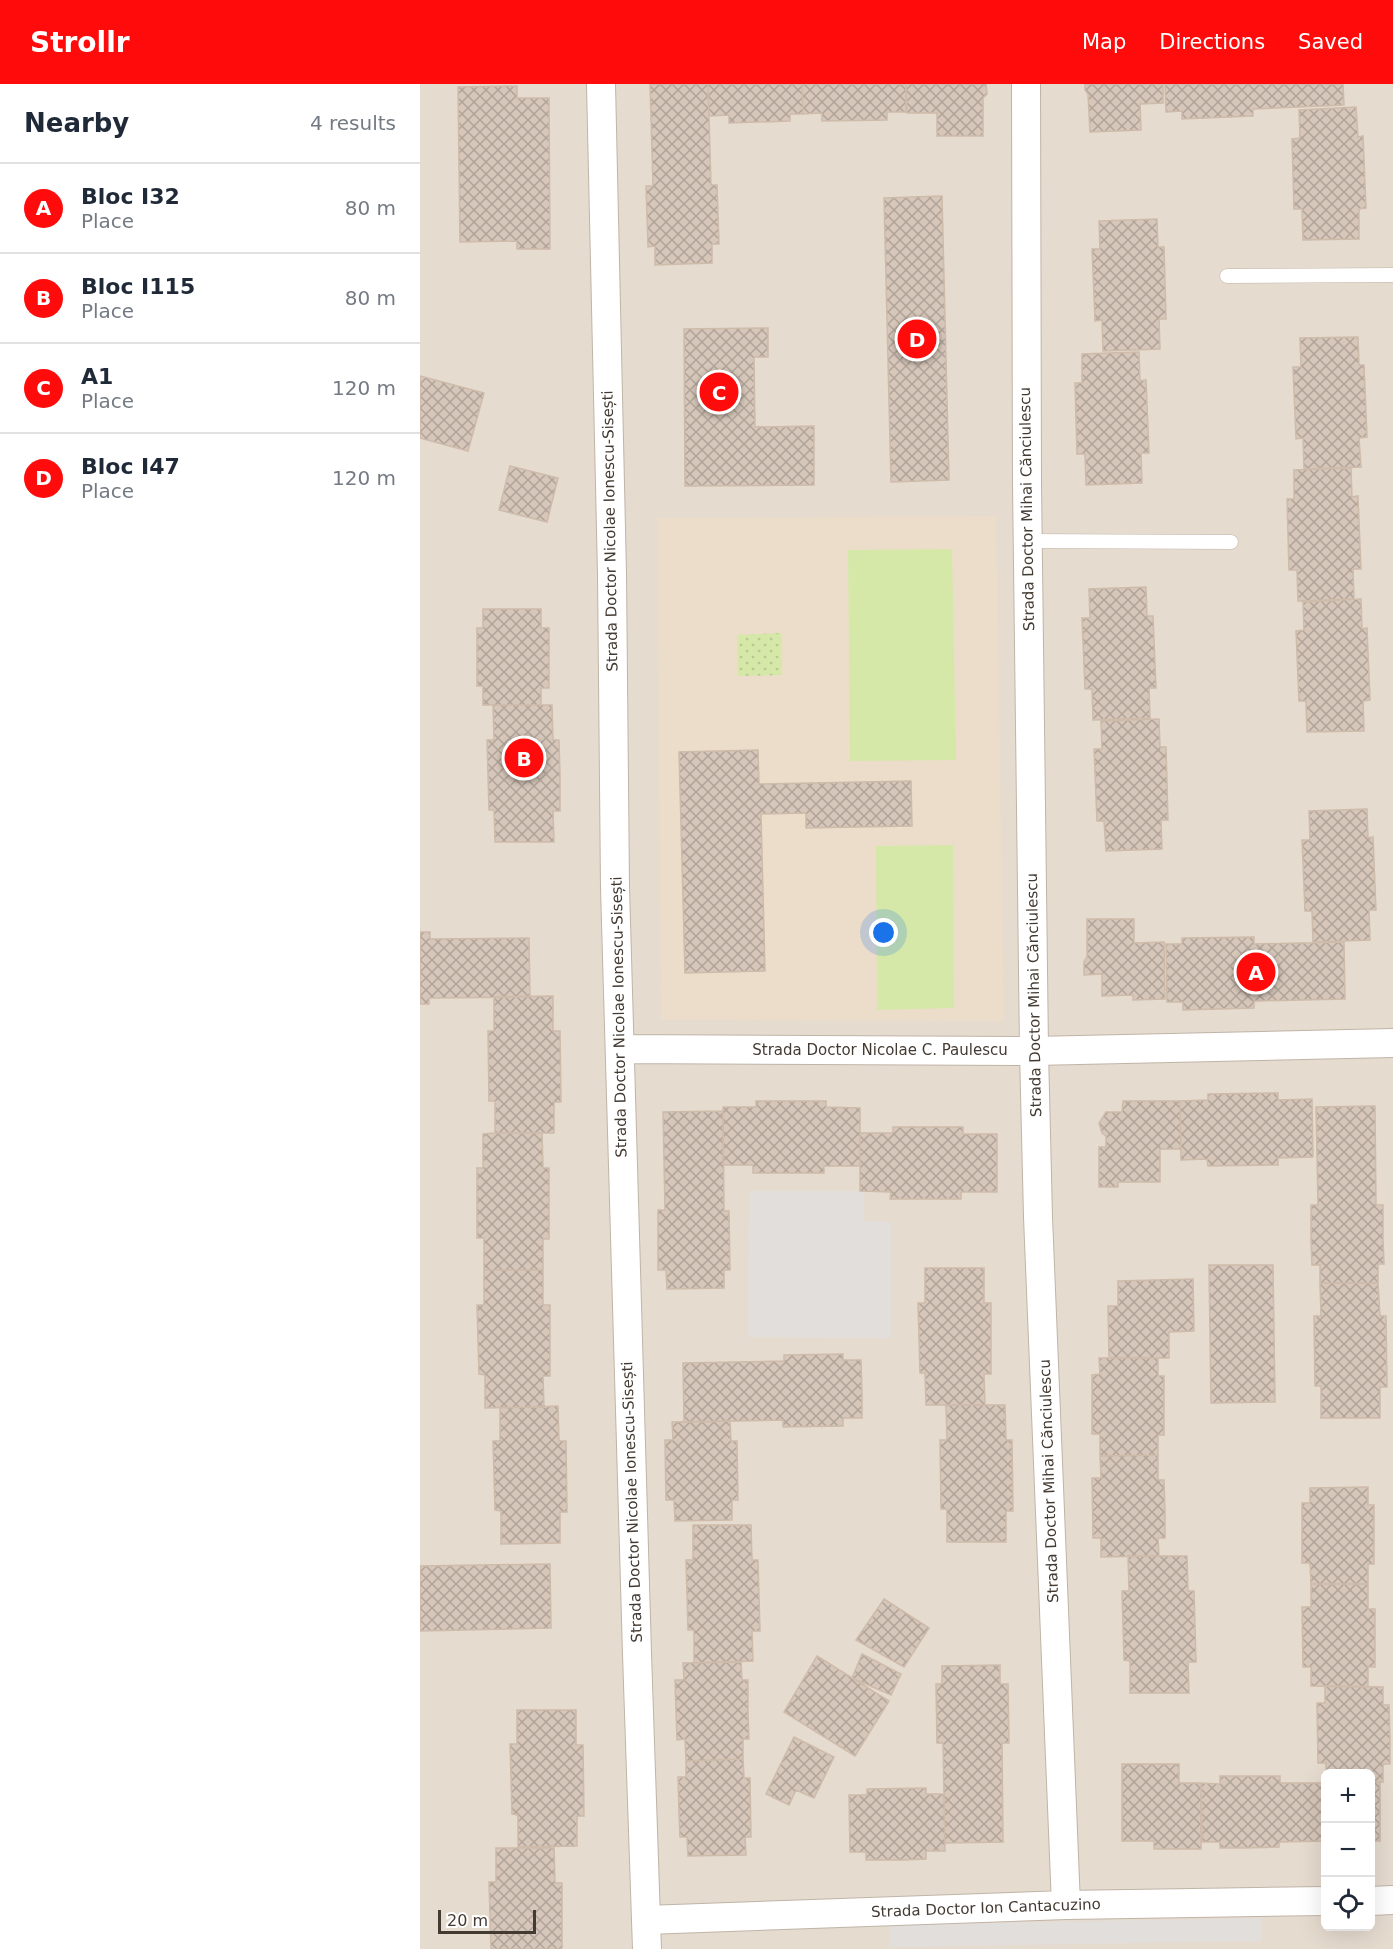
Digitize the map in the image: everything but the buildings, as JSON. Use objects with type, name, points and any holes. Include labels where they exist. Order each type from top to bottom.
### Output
[{"type":"street","name":"Strada Doctor Nicolae Ionescu-Sisești","points":[[601,84],[620,1049],[647,1949]]},
{"type":"street","name":"Strada Doctor Mihai Cănciulescu","points":[[1026,84],[1027,541],[1034,1051],[1038,1217],[1066,1905]]},
{"type":"street","name":"Strada Doctor Nicolae C. Paulescu","points":[[620,1049],[1034,1051],[1393,1043]]},
{"type":"street","points":[[1375,1901],[1393,1900]]},
{"type":"street","name":"Strada Doctor Ion Cantacuzino","points":[[646,1920],[1066,1905],[1321,1901]]},
{"type":"lane","points":[[1227,276],[1393,274]]},
{"type":"lane","points":[[1027,541],[1231,542]]},
{"type":"shaded area","points":[[420,84],[1393,84],[1393,1949],[420,1949]]},
{"type":"shaded area","points":[[996,516],[1004,1021],[661,1020],[657,518]]},
{"type":"shaded area","points":[[749,1191],[864,1191],[864,1221],[891,1222],[891,1338],[748,1337]]},
{"type":"shaded area","points":[[1262,1918],[1262,1941],[889,1947],[889,1925]]},
{"type":"green space","points":[[952,549],[956,760],[850,761],[848,550]]},
{"type":"green space","points":[[781,633],[782,675],[738,676],[737,635]]},
{"type":"green space","points":[[953,845],[954,1008],[877,1010],[876,846]]},
{"type":"place","name":"Bloc I47","points":[[917,339]]},
{"type":"place","name":"A1","points":[[719,392]]},
{"type":"place","name":"Bloc I115","points":[[524,758]]},
{"type":"place","name":"Bloc I32","points":[[1256,972]]}]
